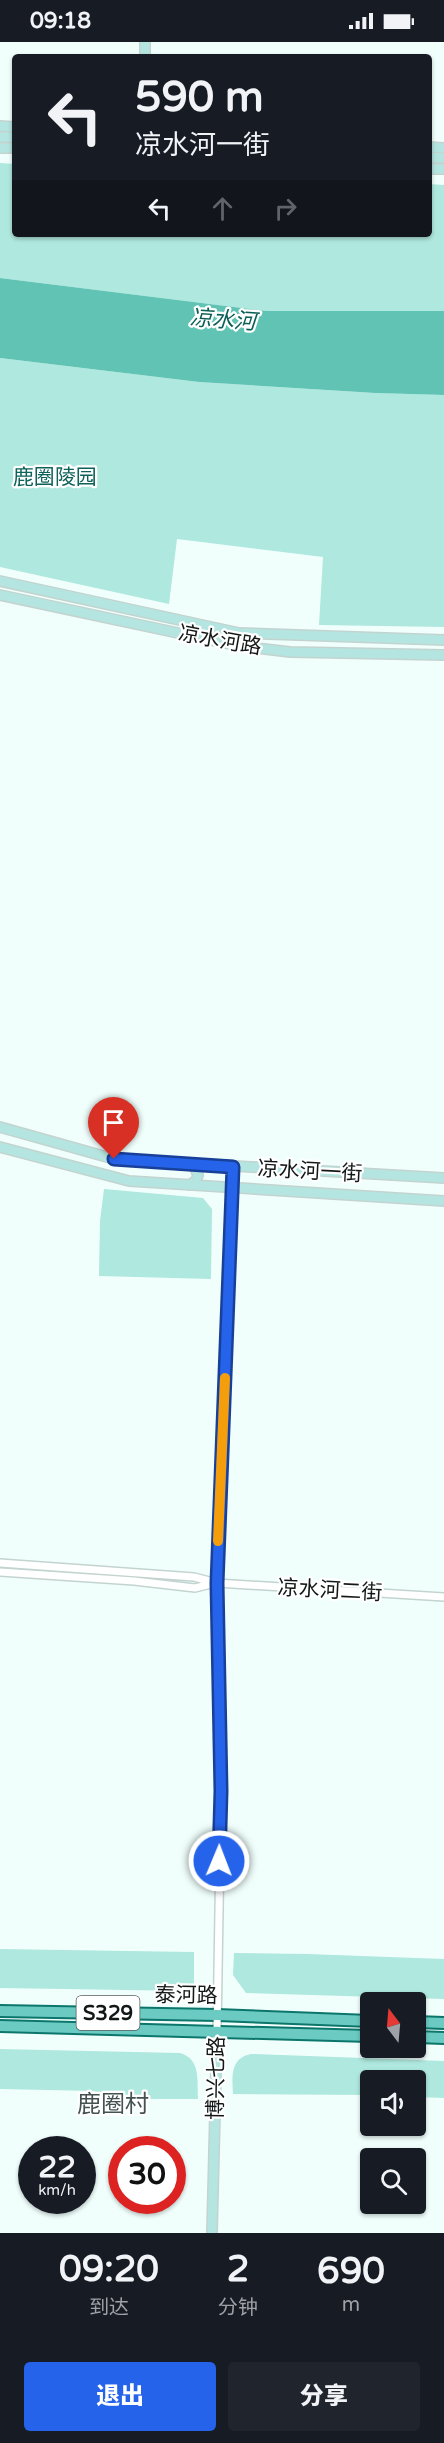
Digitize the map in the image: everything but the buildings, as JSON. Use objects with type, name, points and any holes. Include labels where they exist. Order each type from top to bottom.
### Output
[{"type":"main road","name":"泰河路","points":[[0,2011],[217,2014],[360,2021]]},
{"type":"main road","points":[[426,2022],[444,2023]]},
{"type":"main road","name":"泰河路","points":[[0,2026],[360,2036]]},
{"type":"main road","points":[[426,2037],[444,2038]]},
{"type":"street","name":"凉水河路","points":[[0,580],[239,633],[444,640]]},
{"type":"street","name":"凉水河路","points":[[0,595],[239,646],[290,652],[444,655]]},
{"type":"street","name":"凉水河一街","points":[[0,1127],[114,1159],[444,1178]]},
{"type":"street","name":"凉水河一街","points":[[0,1147],[129,1181],[444,1201]]},
{"type":"street","points":[[189,1185],[198,1175],[193,1164]]},
{"type":"street","name":"博兴七路","points":[[212,2233],[221,1791],[217,1583],[233,1167]]},
{"type":"street","name":"凉水河二街","points":[[0,1563],[194,1577],[217,1583],[444,1597]]},
{"type":"street","name":"凉水河二街","points":[[0,1572],[134,1581],[195,1588],[217,1583]]},
{"type":"green space","points":[[0,163],[12,164],[12,237],[432,237],[432,184],[444,185],[444,311],[267,311],[0,278]]},
{"type":"green space","name":"鹿圈陵园","points":[[0,358],[199,382],[444,395],[444,627],[319,625],[323,557],[177,539],[169,604],[0,567]]},
{"type":"green space","points":[[104,1189],[203,1198],[212,1209],[211,1279],[99,1276],[100,1221]]},
{"type":"green space","points":[[0,1949],[194,1952],[194,1986],[189,1991],[0,1988]]},
{"type":"green space","points":[[234,1953],[444,1959],[444,1999],[426,1998],[426,1992],[360,1992],[360,1996],[246,1993],[233,1975]]},
{"type":"green space","points":[[0,2049],[180,2053],[192,2060],[195,2065],[198,2099],[95,2099],[95,2091],[0,2089]]},
{"type":"green space","points":[[251,2054],[444,2061],[444,2098],[426,2097],[426,2070],[360,2070],[360,2095],[233,2094],[234,2069],[244,2056]]},
{"type":"water","name":"凉水河","points":[[0,278],[267,311],[444,311],[444,395],[199,382],[0,358]]},
{"type":"slow traffic","points":[[218,1541],[225,1378]]},
{"type":"district","name":"鹿圈村","points":[[113,2104]]},
{"type":"route","points":[[114,1159],[233,1167],[217,1583],[221,1791],[219,1861]]}]
